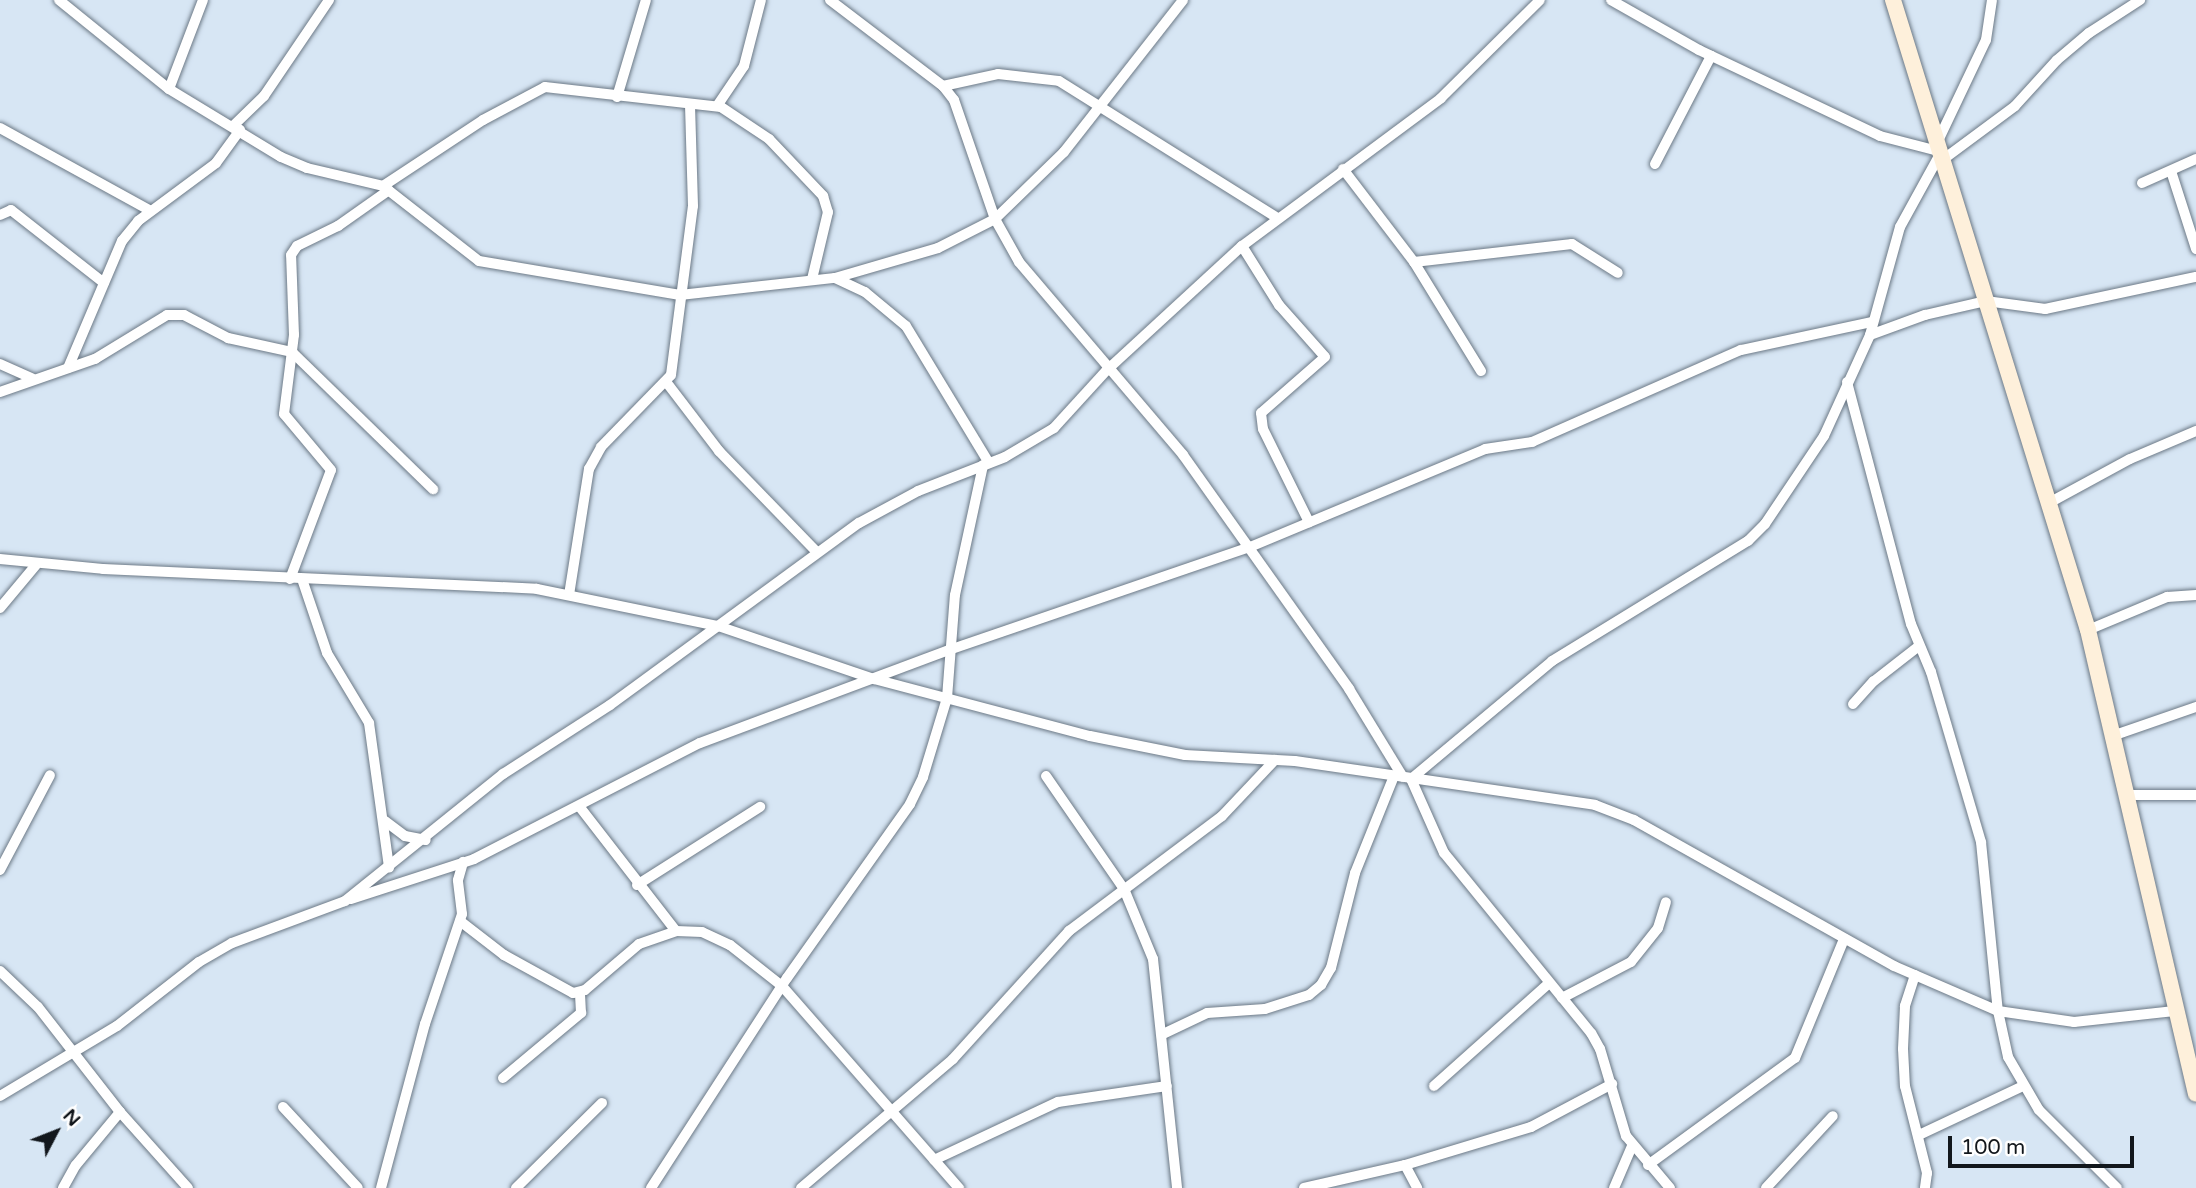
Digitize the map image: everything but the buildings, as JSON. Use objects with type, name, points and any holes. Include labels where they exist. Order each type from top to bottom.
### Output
[{"type":"street","points":[[59,0],[169,89],[307,168],[386,188],[480,261],[680,295],[835,278],[938,248],[995,219],[1064,152],[1104,105],[1184,0]]},
{"type":"street","points":[[169,89],[203,0]]},
{"type":"street","points":[[68,368],[122,241],[151,211],[216,163],[237,128],[264,96],[328,0]]},
{"type":"street","points":[[617,97],[646,0]]},
{"type":"street","points":[[717,106],[744,66],[761,0]]},
{"type":"street","points":[[830,0],[943,86],[962,119],[995,219],[1019,262],[1107,370],[1175,444],[1250,547],[1381,736],[1444,853],[1563,998],[1600,1049],[1632,1146],[1670,1188]]},
{"type":"street","points":[[345,901],[426,840],[503,774],[610,705],[816,551],[918,491],[986,464],[1054,428],[1107,370],[1242,246],[1276,217],[1441,98],[1540,0]]},
{"type":"street","points":[[1611,0],[1711,56],[1880,136],[1938,153],[2015,106],[2057,60],[2089,33],[2140,0]]},
{"type":"street","points":[[1893,0],[1938,153],[2088,630],[2115,735],[2174,1011],[2188,1036],[2196,1094]]},
{"type":"street","points":[[1163,1034],[1207,1013],[1265,1009],[1310,995],[1321,985],[1331,968],[1355,873],[1403,777],[1552,661],[1756,534],[1818,447],[1870,335],[1900,227],[1938,153],[1986,40],[1992,0]]},
{"type":"street","points":[[1655,164],[1711,56]]},
{"type":"street","points":[[943,86],[1016,73],[1059,81],[1104,105],[1276,217]]},
{"type":"street","points":[[389,868],[385,821],[365,709],[327,653],[307,599],[296,579],[331,470],[287,423],[292,352],[293,251],[536,90],[553,88],[690,107],[717,106],[769,139],[822,196],[828,212],[812,279]]},
{"type":"street","points":[[569,595],[589,470],[601,447],[667,383],[693,205],[690,107]]},
{"type":"street","points":[[0,128],[151,211]]},
{"type":"street","points":[[2142,183],[2196,159]]},
{"type":"street","points":[[1343,169],[1414,262],[1481,371]]},
{"type":"street","points":[[2171,171],[2196,249]]},
{"type":"street","points":[[0,215],[11,210],[104,283]]},
{"type":"street","points":[[1414,262],[1551,243],[1572,244],[1618,273]]},
{"type":"street","points":[[1242,246],[1279,305],[1325,357],[1261,412],[1263,429],[1309,522]]},
{"type":"street","points":[[1870,335],[1925,315],[1986,301],[2045,309],[2196,277]]},
{"type":"street","points":[[651,1188],[782,986],[910,804],[923,777],[947,698],[955,595],[986,464],[906,326],[865,292],[835,278]]},
{"type":"street","points":[[0,392],[32,378],[95,359],[175,314],[228,338],[292,352],[433,489]]},
{"type":"street","points":[[0,1096],[117,1026],[199,962],[232,943],[345,901],[463,862],[579,806],[699,743],[949,650],[1250,547],[1485,449],[1532,442],[1610,412],[1741,350],[1872,322]]},
{"type":"street","points":[[0,364],[32,378]]},
{"type":"street","points":[[1847,382],[1919,646],[1931,672],[1986,863],[1998,1011],[2008,1058],[2023,1086],[2065,1140],[2117,1188]]},
{"type":"street","points":[[667,383],[719,451],[816,551]]},
{"type":"street","points":[[2047,505],[2130,459],[2196,431]]},
{"type":"street","points":[[0,559],[36,565],[537,589],[718,626],[874,679],[1090,736],[1185,755],[1275,760],[1612,810],[1844,939],[1915,975],[1998,1011],[2074,1022],[2174,1011]]},
{"type":"street","points":[[0,608],[36,565]]},
{"type":"street","points":[[307,599],[318,580]]},
{"type":"street","points":[[2088,630],[2167,597],[2196,595]]},
{"type":"street","points":[[1853,704],[1919,646]]},
{"type":"street","points":[[2115,735],[2196,707]]},
{"type":"street","points":[[801,1188],[963,1049],[1069,931],[1222,816],[1275,760]]},
{"type":"street","points":[[0,870],[50,775]]},
{"type":"street","points":[[1046,776],[1124,889],[1153,959],[1163,1034],[1177,1188]]},
{"type":"street","points":[[2126,794],[2196,795]]},
{"type":"street","points":[[579,806],[637,885],[676,931]]},
{"type":"street","points":[[637,885],[760,807]]},
{"type":"street","points":[[385,821],[405,836],[426,840]]},
{"type":"street","points":[[381,1188],[425,1024],[460,921],[458,880],[463,862]]},
{"type":"street","points":[[444,868],[458,880]]},
{"type":"street","points":[[1563,998],[1630,962],[1658,928],[1666,902]]},
{"type":"street","points":[[460,921],[531,972],[580,992]]},
{"type":"street","points":[[503,1078],[578,1016],[580,992],[628,951],[676,931],[702,932],[730,945],[782,986],[889,1112],[959,1188]]},
{"type":"street","points":[[1648,1164],[1795,1058],[1810,1032],[1844,939]]},
{"type":"street","points":[[0,971],[19,985],[120,1112],[188,1188]]},
{"type":"street","points":[[1915,975],[1905,1006],[1903,1049],[1905,1086],[1927,1173],[1925,1188]]},
{"type":"street","points":[[1434,1086],[1549,982]]},
{"type":"street","points":[[1304,1188],[1405,1165],[1531,1127],[1612,1084]]},
{"type":"street","points":[[934,1160],[1058,1102],[1167,1086]]},
{"type":"street","points":[[1919,1135],[2023,1086]]},
{"type":"street","points":[[516,1188],[602,1103]]},
{"type":"street","points":[[282,1107],[358,1188]]},
{"type":"street","points":[[64,1188],[76,1165],[120,1112]]},
{"type":"street","points":[[1766,1188],[1833,1116]]},
{"type":"street","points":[[1614,1188],[1632,1146]]},
{"type":"street","points":[[1405,1165],[1417,1188]]}]
